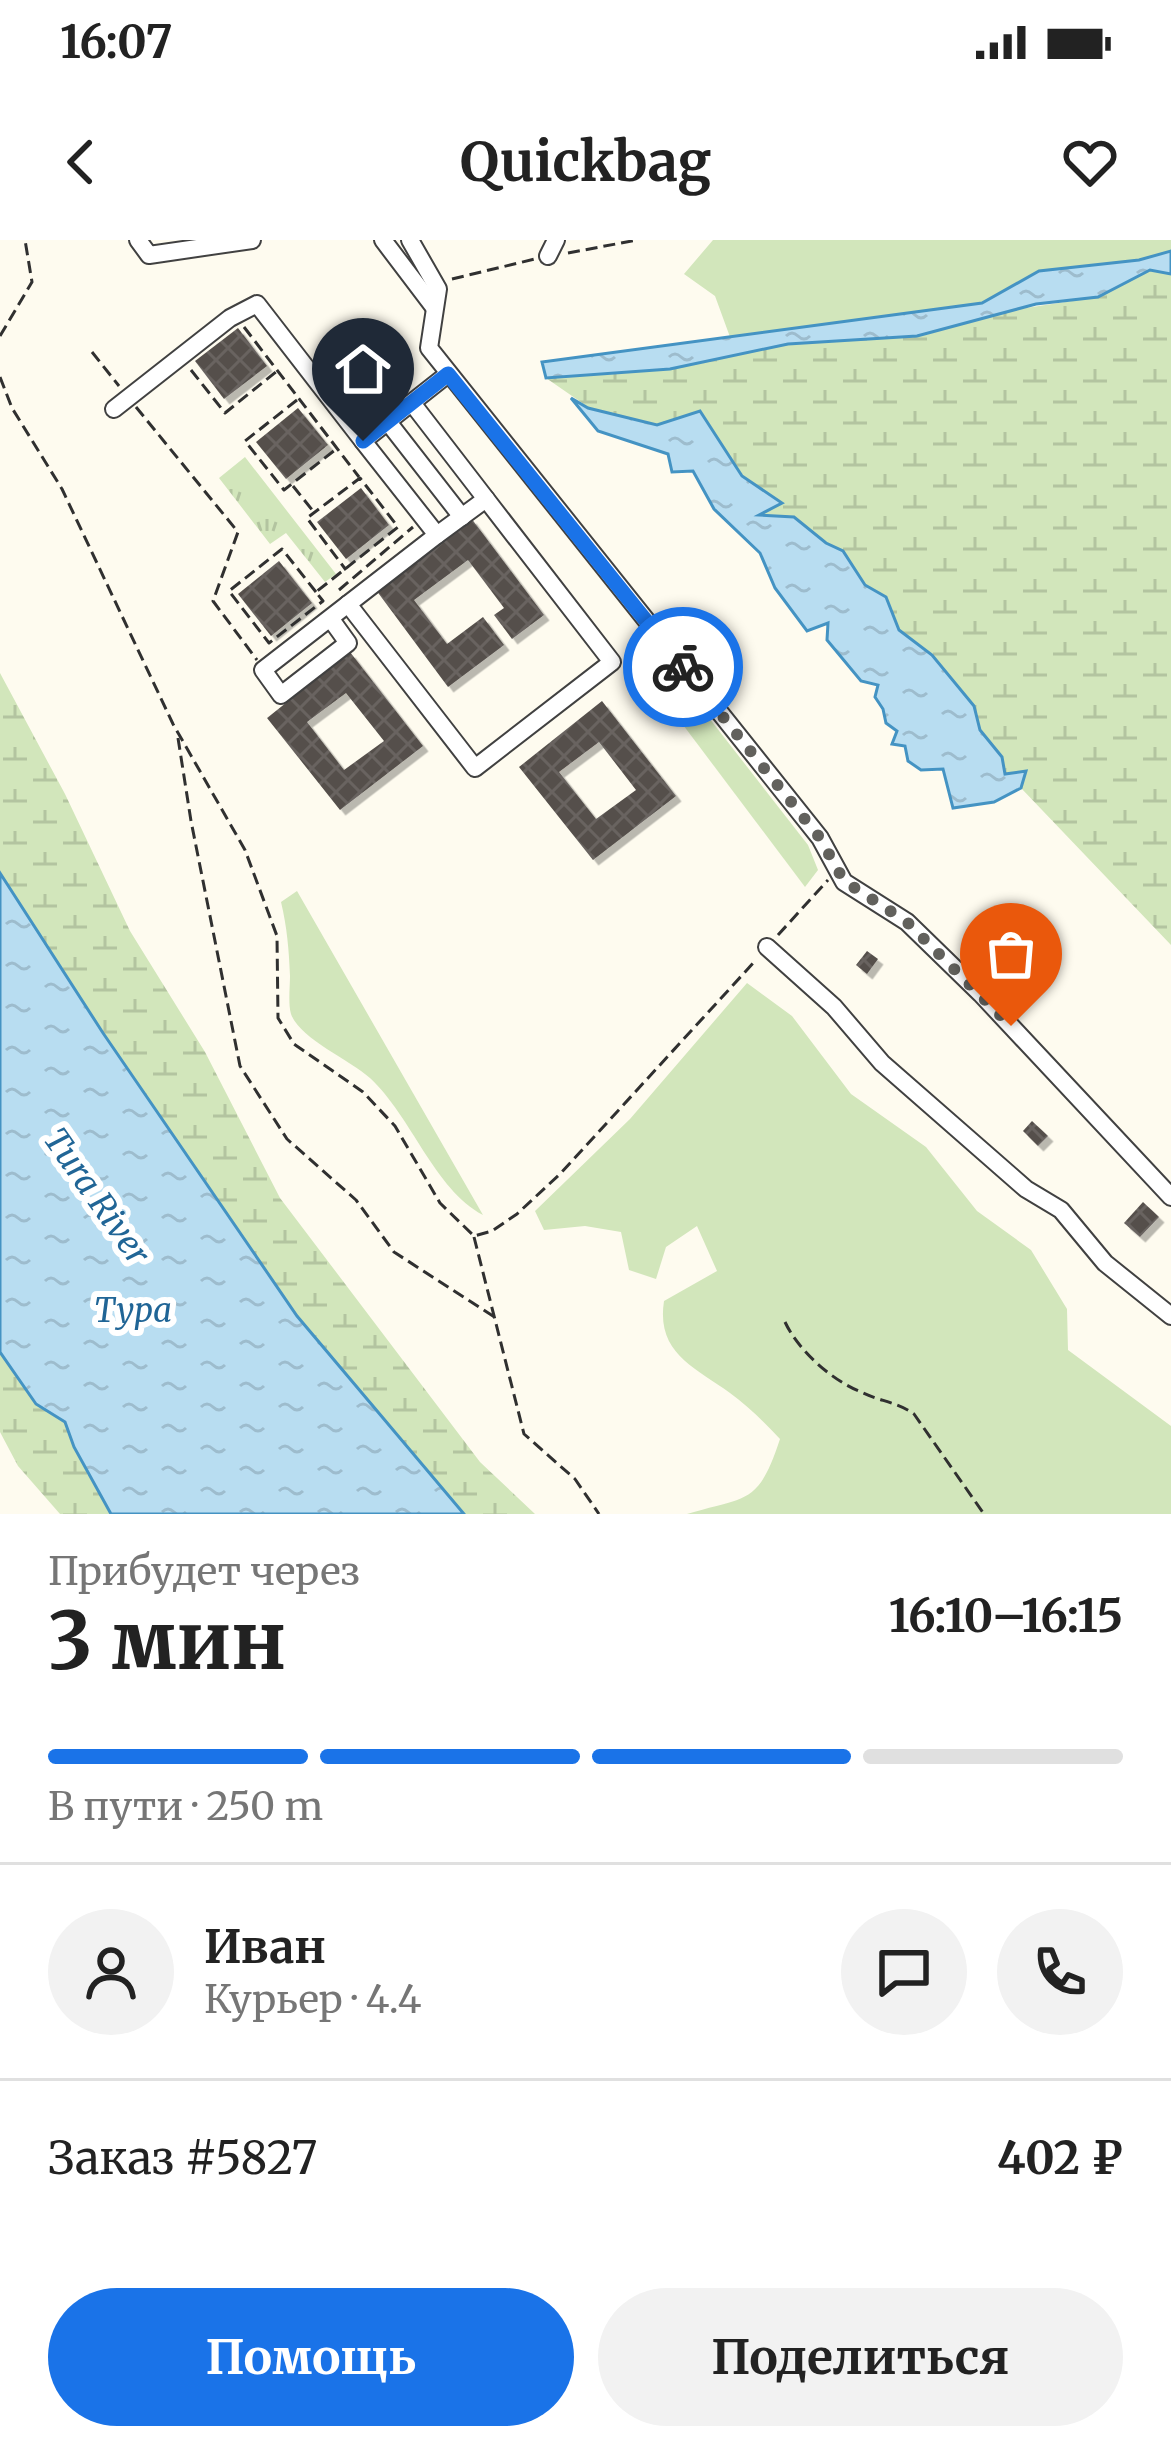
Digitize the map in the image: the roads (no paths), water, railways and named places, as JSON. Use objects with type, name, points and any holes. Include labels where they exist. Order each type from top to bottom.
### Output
[{"type":"street","points":[[137,240],[148,255],[252,240]]},
{"type":"street","points":[[383,240],[433,306]]},
{"type":"street","points":[[410,240],[438,289],[429,348],[835,861],[844,881],[907,922],[1171,1197]]},
{"type":"street","points":[[121,404],[230,318],[257,304],[437,535]]},
{"type":"street","points":[[363,441],[448,374]]},
{"type":"street","points":[[348,604],[475,768],[612,662],[412,403]]},
{"type":"street","points":[[388,422],[462,517]]},
{"type":"street","points":[[330,618],[348,643],[280,695],[263,670],[348,604],[437,535],[486,499]]},
{"type":"street","points":[[767,947],[834,1006],[882,1063],[1026,1190],[1061,1210],[1105,1263],[1171,1316]]},
{"type":"water","points":[[1171,251],[1171,274],[1150,270],[1098,297],[1036,304],[917,336],[788,344],[670,369],[546,378],[542,362],[982,303],[1039,271],[1139,260]]},
{"type":"water","points":[[571,398],[588,408],[657,425],[700,411],[742,476],[782,503],[759,515],[794,517],[843,551],[865,585],[886,597],[899,630],[932,655],[974,706],[980,730],[1002,757],[1005,774],[1026,771],[1021,788],[994,802],[953,808],[943,769],[921,770],[908,761],[905,746],[892,744],[897,731],[886,723],[875,697],[878,685],[861,681],[827,640],[828,623],[807,631],[775,588],[760,553],[714,509],[693,471],[672,472],[668,454],[598,431]]},
{"type":"water","name":"Тура","points":[[0,873],[297,1316],[464,1514],[111,1514],[65,1422],[36,1404],[0,1352]]},
{"type":"water label","name":"Tura River","points":[[97,1196]]}]
